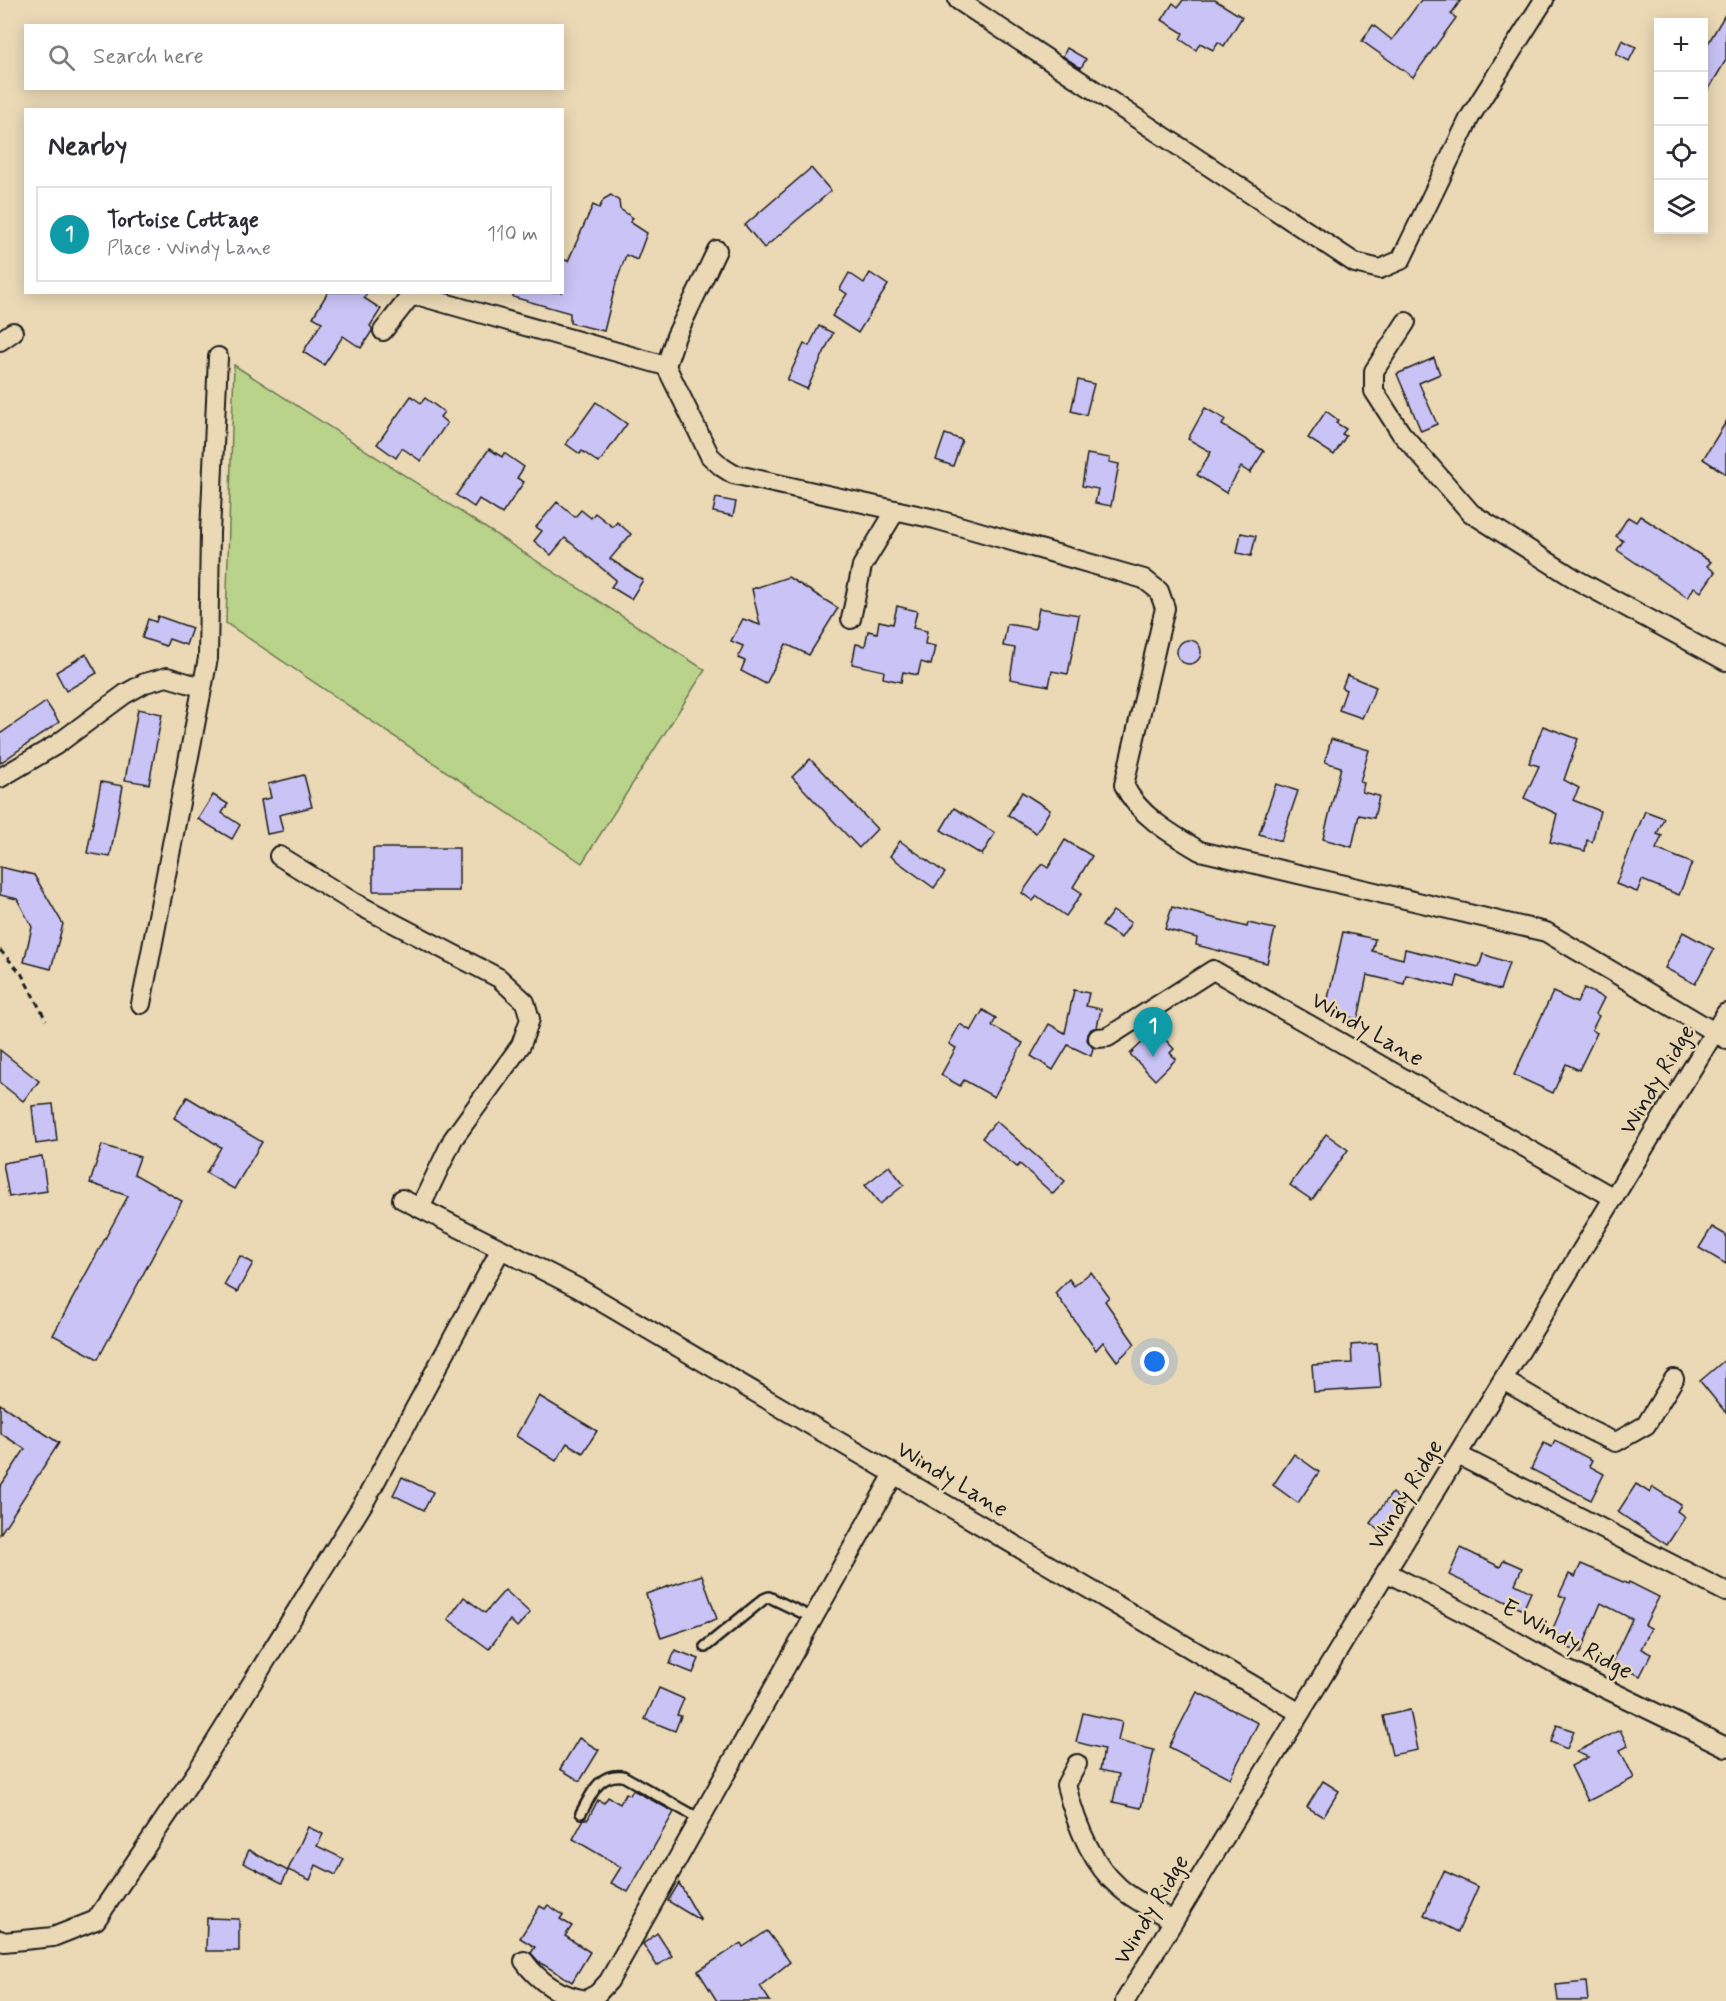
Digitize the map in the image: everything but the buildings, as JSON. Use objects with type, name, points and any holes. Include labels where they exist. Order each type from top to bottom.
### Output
[{"type":"street","points":[[958,0],[1355,263],[1380,269],[1401,260],[1470,117],[1544,0]]},
{"type":"street","points":[[717,250],[676,336],[666,366],[710,456],[722,468],[733,474],[935,519],[1144,579],[1159,591],[1165,608],[1124,785],[1131,800],[1169,833],[1200,851],[1546,932],[1720,1036]]},
{"type":"street","points":[[383,331],[409,298],[420,296],[666,366]]},
{"type":"street","points":[[1406,322],[1374,371],[1374,391],[1401,433],[1472,513],[1577,580],[1726,661]]},
{"type":"street","points":[[141,1004],[208,658],[210,533],[218,357]]},
{"type":"street","points":[[851,619],[862,566],[896,510]]},
{"type":"street","points":[[0,778],[56,744],[144,683],[167,677],[201,687]]},
{"type":"street","points":[[279,856],[353,902],[499,978],[525,1002],[530,1019],[521,1045],[453,1139],[420,1208]]},
{"type":"street","name":"Windy Lane","points":[[1098,1038],[1108,1036],[1213,970],[1614,1198]]},
{"type":"street","name":"Windy Ridge","points":[[1125,2001],[1614,1198],[1720,1036],[1726,1013]]},
{"type":"street","name":"Windy Lane","points":[[402,1199],[578,1288],[1300,1713]]},
{"type":"street","points":[[0,1940],[53,1937],[96,1920],[198,1770],[366,1499],[501,1249]]},
{"type":"street","points":[[1504,1381],[1593,1433],[1616,1442],[1646,1425],[1674,1379]]},
{"type":"street","points":[[1458,1455],[1726,1592]]},
{"type":"street","points":[[524,1961],[534,1976],[570,1997],[586,2000],[597,1994],[609,1981],[894,1474]]},
{"type":"street","name":"E Windy Ridge","points":[[1386,1572],[1563,1668],[1726,1747]]},
{"type":"street","points":[[1077,1764],[1066,1785],[1071,1807],[1100,1867],[1119,1888],[1173,1921]]},
{"type":"lane","points":[[705,1647],[764,1599],[772,1598],[813,1618]]},
{"type":"lane","points":[[581,1813],[597,1784],[605,1777],[614,1775],[623,1776],[700,1819]]},
{"type":"path","points":[[0,950],[21,973],[46,1020]]},
{"type":"green space","points":[[234,365],[705,670],[582,863],[226,623]]},
{"type":"place","name":"Tortoise Cottage","points":[[1153,1057]]}]
